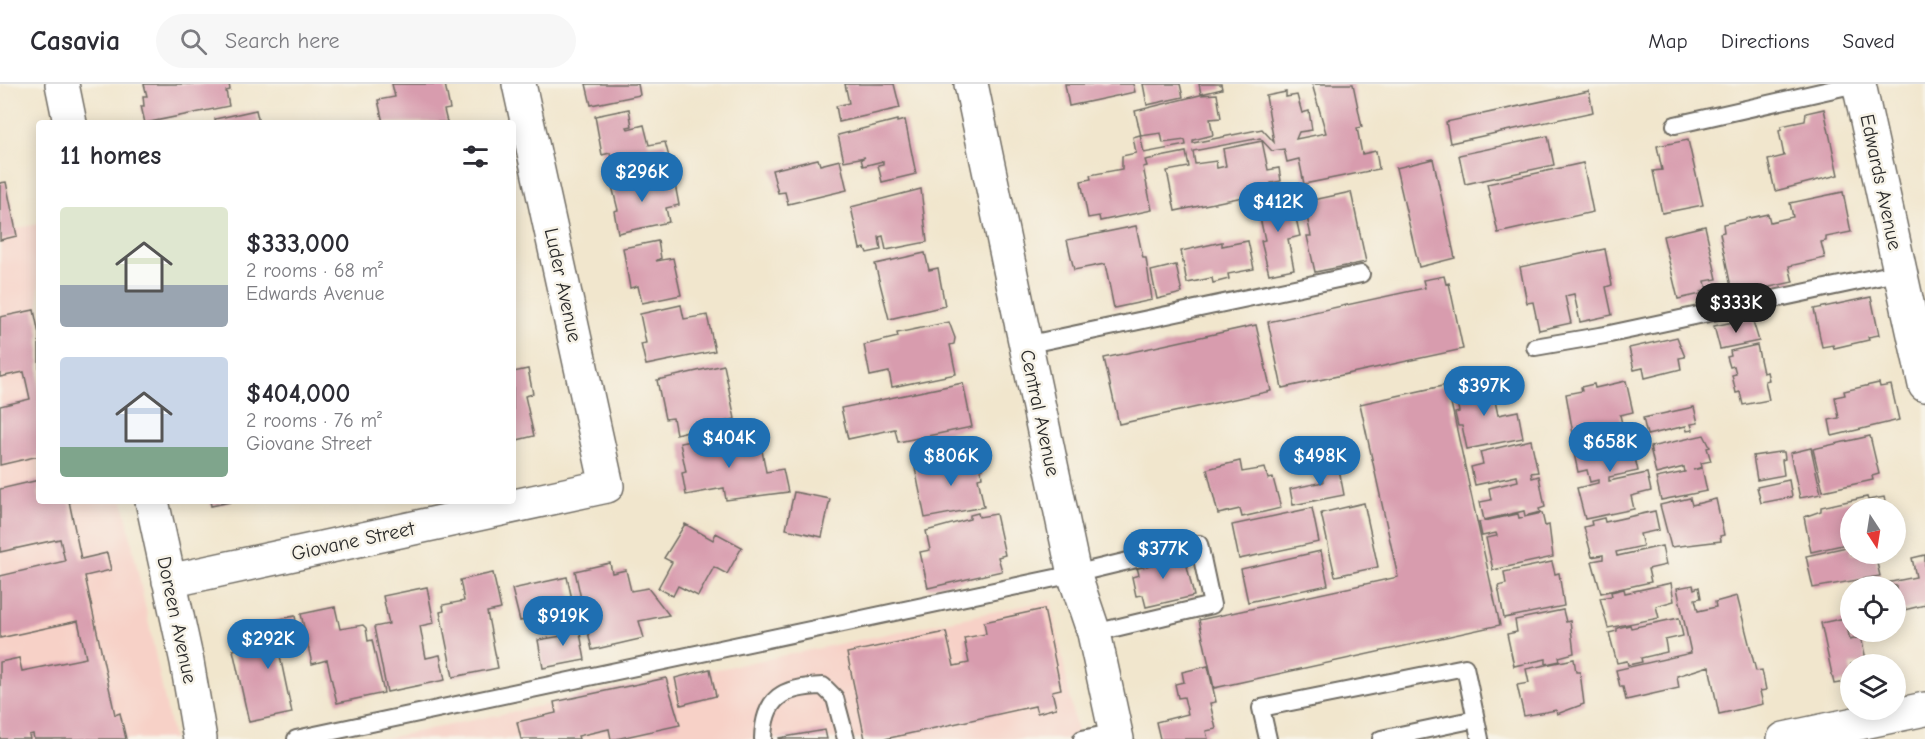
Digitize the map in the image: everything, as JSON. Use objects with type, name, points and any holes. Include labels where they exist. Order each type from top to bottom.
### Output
[{"type":"street","points":[[62,84],[69,120]]},
{"type":"street","name":"Luder Avenue","points":[[519,84],[607,486]]},
{"type":"street","name":"Central Avenue","points":[[971,84],[1074,574],[1094,633],[1116,735]]},
{"type":"street","name":"Edwards Avenue","points":[[1857,84],[1925,385]]},
{"type":"street","name":"Giovane Street","points":[[169,581],[607,486]]},
{"type":"street","name":"Doreen Avenue","points":[[153,504],[200,739]]},
{"type":"street","points":[[1784,739],[1925,710]]},
{"type":"lane","points":[[1675,126],[1857,84]]},
{"type":"lane","points":[[1535,347],[1605,335],[1900,272]]},
{"type":"lane","points":[[1025,345],[1360,274]]},
{"type":"lane","points":[[297,739],[1074,574],[1199,544],[1212,605],[1094,633]]},
{"type":"lane","points":[[1268,739],[1261,708],[1464,667],[1480,739]]},
{"type":"lane","points":[[763,739],[764,720],[770,702],[786,692],[823,686],[835,698],[846,739]]},
{"type":"lane","points":[[1381,739],[1476,719]]},
{"type":"lane","points":[[1082,739],[1116,735]]},
{"type":"shaded area","points":[[36,225],[36,504],[124,504],[173,739],[0,739],[0,232]]},
{"type":"shaded area","points":[[1051,600],[1078,739],[382,739]]},
{"type":"building","points":[[144,84],[229,84],[230,90],[226,91],[229,106],[160,120],[144,120],[141,106],[144,106],[143,96],[147,96]]},
{"type":"building","points":[[392,84],[445,84],[450,109],[444,110],[446,120],[382,120],[378,100],[395,97]]},
{"type":"building","points":[[586,84],[638,84],[640,95],[591,105]]},
{"type":"building","points":[[845,84],[894,84],[900,108],[839,122],[836,106],[849,103]]},
{"type":"building","points":[[1065,84],[1133,84],[1135,92],[1069,106]]},
{"type":"building","points":[[1143,84],[1180,84],[1183,97],[1147,105]]},
{"type":"building","points":[[1199,84],[1221,84],[1222,89],[1201,94]]},
{"type":"building","points":[[1312,84],[1353,84],[1362,127],[1357,128],[1362,154],[1376,151],[1379,169],[1304,184],[1299,159],[1287,162],[1284,149],[1272,151],[1260,138],[1193,151],[1195,164],[1216,161],[1217,168],[1226,166],[1223,149],[1262,141],[1268,170],[1279,168],[1281,181],[1271,183],[1272,191],[1175,211],[1167,171],[1189,167],[1186,152],[1145,160],[1147,166],[1143,167],[1152,210],[1100,221],[1099,216],[1088,218],[1081,181],[1091,179],[1090,175],[1122,169],[1122,156],[1136,153],[1133,137],[1140,135],[1144,153],[1186,145],[1185,140],[1163,143],[1161,133],[1141,136],[1135,111],[1200,95],[1217,94],[1221,118],[1210,119],[1213,135],[1193,140],[1193,143],[1262,129],[1274,142],[1266,96],[1286,92],[1286,97],[1297,95],[1302,113],[1309,111],[1312,130],[1299,132],[1296,139],[1326,133]]},
{"type":"building","points":[[1589,91],[1593,112],[1450,143],[1446,122]]},
{"type":"building","points":[[629,109],[632,126],[627,127],[628,129],[644,125],[649,145],[665,142],[669,157],[614,170],[610,153],[602,155],[595,116]]},
{"type":"building","points":[[1824,109],[1838,175],[1775,191],[1768,160],[1784,156],[1779,131],[1781,126],[1805,121],[1806,113]]},
{"type":"building","points":[[256,110],[258,120],[215,120]]},
{"type":"building","points":[[897,120],[897,122],[905,120],[916,174],[882,182],[878,165],[883,164],[883,161],[863,166],[861,159],[865,157],[844,161],[838,135]]},
{"type":"building","points":[[1548,136],[1554,165],[1465,184],[1459,155]]},
{"type":"building","points":[[1688,140],[1703,205],[1662,213],[1653,171],[1662,170],[1657,146]]},
{"type":"building","points":[[818,159],[820,165],[840,160],[847,190],[788,204],[785,192],[778,193],[772,170]]},
{"type":"building","points":[[1433,159],[1455,258],[1419,267],[1396,168]]},
{"type":"building","points":[[1583,163],[1593,212],[1498,233],[1487,184]]},
{"type":"building","points":[[652,173],[655,186],[675,184],[679,205],[666,208],[669,222],[618,233],[614,211],[618,210],[611,182]]},
{"type":"building","points":[[6,182],[17,236],[0,240],[0,183]]},
{"type":"building","points":[[921,189],[927,242],[886,250],[883,236],[879,237],[881,250],[867,253],[865,248],[860,249],[851,207]]},
{"type":"building","points":[[1351,192],[1366,262],[1315,272],[1307,236],[1311,236],[1304,202]]},
{"type":"building","points":[[1843,192],[1851,232],[1826,237],[1826,241],[1821,242],[1825,258],[1789,266],[1793,282],[1737,294],[1735,286],[1731,287],[1720,233],[1724,232],[1723,224],[1768,214],[1770,222],[1793,217],[1790,203]]},
{"type":"building","points":[[1291,196],[1300,236],[1288,239],[1294,269],[1269,274],[1261,241],[1265,240],[1257,204]]},
{"type":"building","points":[[1136,226],[1143,258],[1146,258],[1152,300],[1114,308],[1105,264],[1074,270],[1067,240]]},
{"type":"building","points":[[1705,226],[1717,279],[1705,281],[1707,290],[1701,294],[1678,299],[1663,236]]},
{"type":"building","points":[[658,241],[661,258],[656,261],[673,258],[681,295],[642,303],[638,286],[630,288],[623,248]]},
{"type":"building","points":[[1248,241],[1254,269],[1228,274],[1229,279],[1213,283],[1212,278],[1187,283],[1181,251],[1222,242],[1222,246]]},
{"type":"building","points":[[1605,249],[1612,285],[1606,287],[1612,315],[1580,322],[1574,294],[1565,296],[1571,323],[1539,330],[1533,302],[1527,303],[1520,267]]},
{"type":"building","points":[[925,253],[929,270],[938,268],[945,306],[889,319],[875,264]]},
{"type":"building","points":[[1176,265],[1182,293],[1157,299],[1151,271]]},
{"type":"building","points":[[1444,276],[1446,284],[1449,283],[1463,349],[1282,388],[1268,322],[1425,288],[1423,280]]},
{"type":"building","points":[[1871,297],[1879,335],[1868,337],[1869,340],[1834,348],[1833,345],[1822,347],[1814,309]]},
{"type":"building","points":[[681,305],[684,319],[707,315],[715,351],[646,365],[641,344],[646,343],[640,314]]},
{"type":"building","points":[[34,310],[36,320],[36,457],[0,465],[0,406],[30,399],[24,372],[0,377],[0,317]]},
{"type":"building","points":[[1752,318],[1759,341],[1720,349],[1714,326]]},
{"type":"building","points":[[949,322],[955,338],[954,344],[950,345],[956,374],[892,387],[889,372],[870,376],[864,345],[898,337],[897,333]]},
{"type":"building","points":[[1256,325],[1271,391],[1119,424],[1104,358]]},
{"type":"building","points":[[1677,337],[1685,357],[1679,358],[1681,369],[1645,378],[1643,368],[1634,370],[1629,348]]},
{"type":"building","points":[[1757,345],[1763,373],[1767,372],[1769,380],[1765,381],[1769,400],[1743,405],[1740,392],[1736,393],[1732,375],[1736,374],[1734,366],[1730,367],[1727,357],[1731,356],[1730,351]]},
{"type":"building","points":[[724,365],[735,419],[676,434],[673,418],[665,419],[657,380]]},
{"type":"building","points":[[528,369],[533,394],[525,396],[534,436],[516,440],[516,371]]},
{"type":"building","points":[[1626,381],[1633,412],[1620,415],[1623,428],[1574,439],[1566,394],[1582,391],[1581,387],[1594,384],[1595,388]]},
{"type":"building","points":[[1491,382],[1498,415],[1518,411],[1523,438],[1467,449],[1462,426],[1458,426],[1455,413],[1459,412],[1454,387]]},
{"type":"building","points":[[963,383],[972,427],[898,442],[895,429],[848,439],[841,408]]},
{"type":"building","points":[[1879,383],[1880,387],[1891,385],[1899,420],[1832,436],[1829,420],[1839,418],[1835,397],[1845,395],[1844,391]]},
{"type":"building","points":[[1447,385],[1500,625],[1214,688],[1199,620],[1398,577],[1360,404]]},
{"type":"building","points":[[1694,407],[1698,423],[1691,424],[1693,430],[1687,431],[1686,426],[1647,435],[1643,418]]},
{"type":"building","points":[[1638,430],[1643,456],[1635,458],[1638,471],[1609,477],[1609,481],[1647,473],[1651,491],[1631,496],[1634,509],[1585,519],[1577,488],[1598,483],[1598,480],[1590,482],[1587,470],[1578,472],[1572,444],[1602,434],[1603,437]]},
{"type":"building","points":[[722,435],[724,447],[760,440],[766,472],[783,469],[788,492],[726,500],[724,488],[686,495],[682,473],[686,472],[680,443]]},
{"type":"building","points":[[1704,435],[1710,447],[1707,448],[1711,461],[1701,463],[1702,467],[1693,470],[1702,468],[1707,491],[1661,500],[1656,478],[1685,472],[1684,467],[1656,474],[1650,447]]},
{"type":"building","points":[[1870,436],[1879,474],[1872,476],[1873,480],[1823,491],[1813,449]]},
{"type":"building","points":[[1531,440],[1538,472],[1531,473],[1532,478],[1539,476],[1545,507],[1539,509],[1540,512],[1525,516],[1524,511],[1484,520],[1480,502],[1491,500],[1489,488],[1518,481],[1517,476],[1475,485],[1471,467],[1483,464],[1480,452]]},
{"type":"building","points":[[1811,448],[1821,494],[1800,498],[1790,453]]},
{"type":"building","points":[[1784,452],[1785,459],[1782,460],[1784,475],[1757,480],[1753,456]]},
{"type":"building","points":[[978,456],[979,461],[982,460],[982,477],[978,478],[984,507],[925,518],[915,468]]},
{"type":"building","points":[[1240,461],[1242,472],[1265,468],[1268,479],[1273,478],[1281,508],[1242,517],[1240,509],[1218,514],[1207,469]]},
{"type":"building","points":[[1338,464],[1344,495],[1293,505],[1290,489],[1323,482],[1319,466]]},
{"type":"building","points":[[1789,480],[1792,497],[1761,503],[1757,487]]},
{"type":"building","points":[[36,481],[36,504],[70,504],[81,559],[107,553],[111,570],[85,576],[115,715],[120,713],[126,739],[34,739],[33,734],[29,735],[30,739],[0,739],[0,662],[19,658],[22,671],[86,658],[78,621],[0,638],[0,576],[65,561],[60,539],[0,552],[0,489]]},
{"type":"building","points":[[794,492],[830,499],[822,537],[786,529]]},
{"type":"building","points":[[1690,498],[1692,505],[1716,499],[1724,535],[1720,536],[1721,541],[1671,547],[1660,505]]},
{"type":"building","points":[[1364,503],[1378,567],[1335,576],[1321,513]]},
{"type":"building","points":[[1840,503],[1840,545],[1811,552],[1804,517],[1821,511],[1821,507]]},
{"type":"building","points":[[1312,508],[1319,542],[1239,559],[1232,525]]},
{"type":"building","points":[[1655,511],[1659,530],[1640,534],[1643,546],[1616,552],[1617,556],[1662,546],[1666,565],[1648,569],[1651,582],[1601,593],[1592,561],[1603,559],[1603,555],[1592,557],[1584,527],[1592,525],[1591,521],[1604,518],[1605,522]]},
{"type":"building","points":[[978,513],[979,517],[996,514],[1005,555],[998,557],[1002,571],[928,588],[920,552],[930,550],[926,531],[970,519],[970,515]]},
{"type":"building","points":[[1542,513],[1545,526],[1549,525],[1553,557],[1493,570],[1486,538],[1497,536],[1496,533],[1482,536],[1479,522],[1518,514],[1519,518]]},
{"type":"building","points":[[685,524],[713,540],[716,533],[742,547],[727,574],[714,567],[698,596],[678,586],[673,596],[658,588],[672,562],[664,558]]},
{"type":"building","points":[[1840,548],[1840,564],[1877,564],[1880,576],[1840,576],[1840,583],[1813,588],[1806,556]]},
{"type":"building","points":[[1321,551],[1328,585],[1248,602],[1241,569]]},
{"type":"building","points":[[1184,553],[1194,596],[1146,607],[1143,595],[1136,596],[1132,577],[1139,575],[1136,563]]},
{"type":"building","points":[[1925,555],[1925,605],[1906,610],[1906,579],[1916,577],[1912,558]]},
{"type":"building","points":[[1552,562],[1555,574],[1559,573],[1564,606],[1504,618],[1498,586],[1506,584],[1504,572]]},
{"type":"building","points":[[610,563],[612,573],[626,570],[631,591],[648,588],[669,615],[639,621],[644,638],[592,650],[575,571]]},
{"type":"building","points":[[493,573],[501,609],[487,612],[498,668],[453,677],[440,612],[444,611],[443,605],[464,601],[460,580]]},
{"type":"building","points":[[567,577],[577,621],[556,625],[554,614],[520,621],[512,589]]},
{"type":"building","points":[[1671,583],[1674,601],[1656,606],[1659,618],[1608,628],[1600,598],[1612,596],[1611,592],[1624,589],[1625,593]]},
{"type":"building","points":[[1693,585],[1694,589],[1699,587],[1701,598],[1695,599],[1698,611],[1716,607],[1715,602],[1737,596],[1756,671],[1762,670],[1766,690],[1760,691],[1763,704],[1719,714],[1709,666],[1677,676],[1679,688],[1626,700],[1616,670],[1691,653],[1677,588]]},
{"type":"building","points":[[427,587],[434,623],[420,626],[426,658],[440,655],[445,680],[387,692],[374,627],[389,624],[383,596]]},
{"type":"building","points":[[335,607],[340,629],[363,625],[366,628],[368,641],[372,640],[384,693],[337,703],[327,660],[312,664],[301,614]]},
{"type":"building","points":[[1044,609],[1061,689],[1052,691],[1056,708],[1037,713],[1035,706],[885,739],[865,739],[847,653],[946,632],[954,666],[969,663],[964,638],[986,634],[984,622]]},
{"type":"building","points":[[1563,610],[1566,622],[1570,621],[1574,653],[1559,657],[1560,661],[1546,664],[1546,659],[1514,666],[1507,634],[1517,632],[1515,620]]},
{"type":"building","points":[[295,616],[302,652],[280,656],[292,713],[249,722],[233,650],[264,643],[260,623]]},
{"type":"building","points":[[1679,618],[1683,636],[1665,640],[1667,652],[1641,658],[1642,662],[1628,665],[1627,661],[1617,663],[1609,633],[1617,631],[1617,628],[1630,625],[1631,628]]},
{"type":"building","points":[[1840,619],[1840,642],[1862,642],[1865,654],[1840,654],[1840,683],[1834,684],[1821,623]]},
{"type":"building","points":[[578,622],[585,660],[543,668],[538,640],[562,636],[560,626]]},
{"type":"building","points":[[1574,659],[1576,672],[1580,672],[1584,704],[1557,714],[1556,710],[1524,716],[1517,685],[1529,683],[1526,669]]},
{"type":"building","points":[[1208,666],[1216,702],[1210,703],[1216,729],[1206,731],[1208,739],[1160,739],[1156,722],[1188,714],[1184,697],[1178,698],[1175,684],[1184,682],[1182,672]]},
{"type":"building","points":[[710,669],[716,696],[681,705],[675,678]]},
{"type":"building","points":[[666,678],[680,725],[616,739],[611,739],[609,729],[578,736],[579,739],[521,739],[517,722],[556,713],[554,702]]},
{"type":"building","points":[[825,730],[827,739],[779,739],[779,738]]}]
